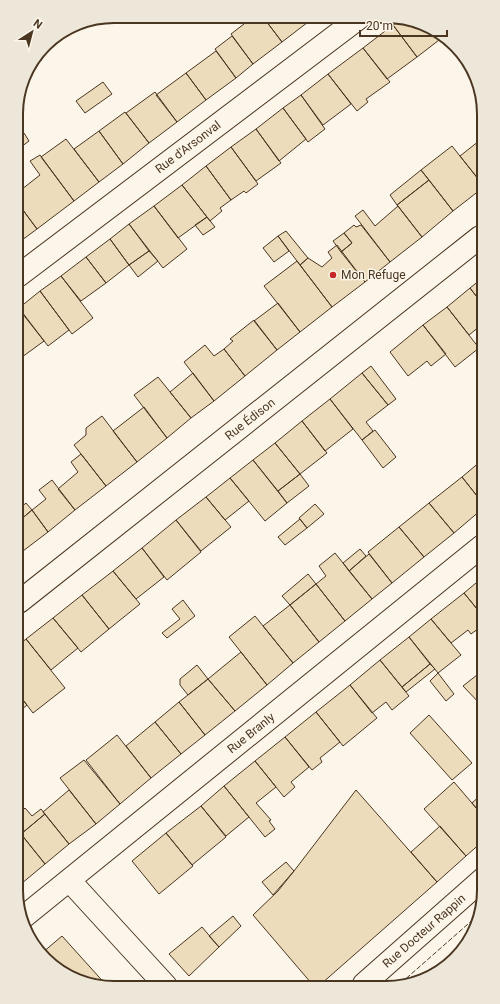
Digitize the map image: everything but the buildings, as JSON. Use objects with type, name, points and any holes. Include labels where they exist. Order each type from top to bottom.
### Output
[{"type":"street","name":"Rue d'Arsonval","points":[[23,272],[352,23]]},
{"type":"street","name":"Rue Édison","points":[[23,599],[477,239]]},
{"type":"street","name":"Rue Branly","points":[[26,915],[477,550]]},
{"type":"street","points":[[69,880],[161,981]]},
{"type":"street","name":"Rue Docteur Rappin","points":[[367,981],[477,884]]},
{"type":"fence","points":[[406,978],[471,921]]},
{"type":"place","name":"Mon Refuge","points":[[333,275]]}]
